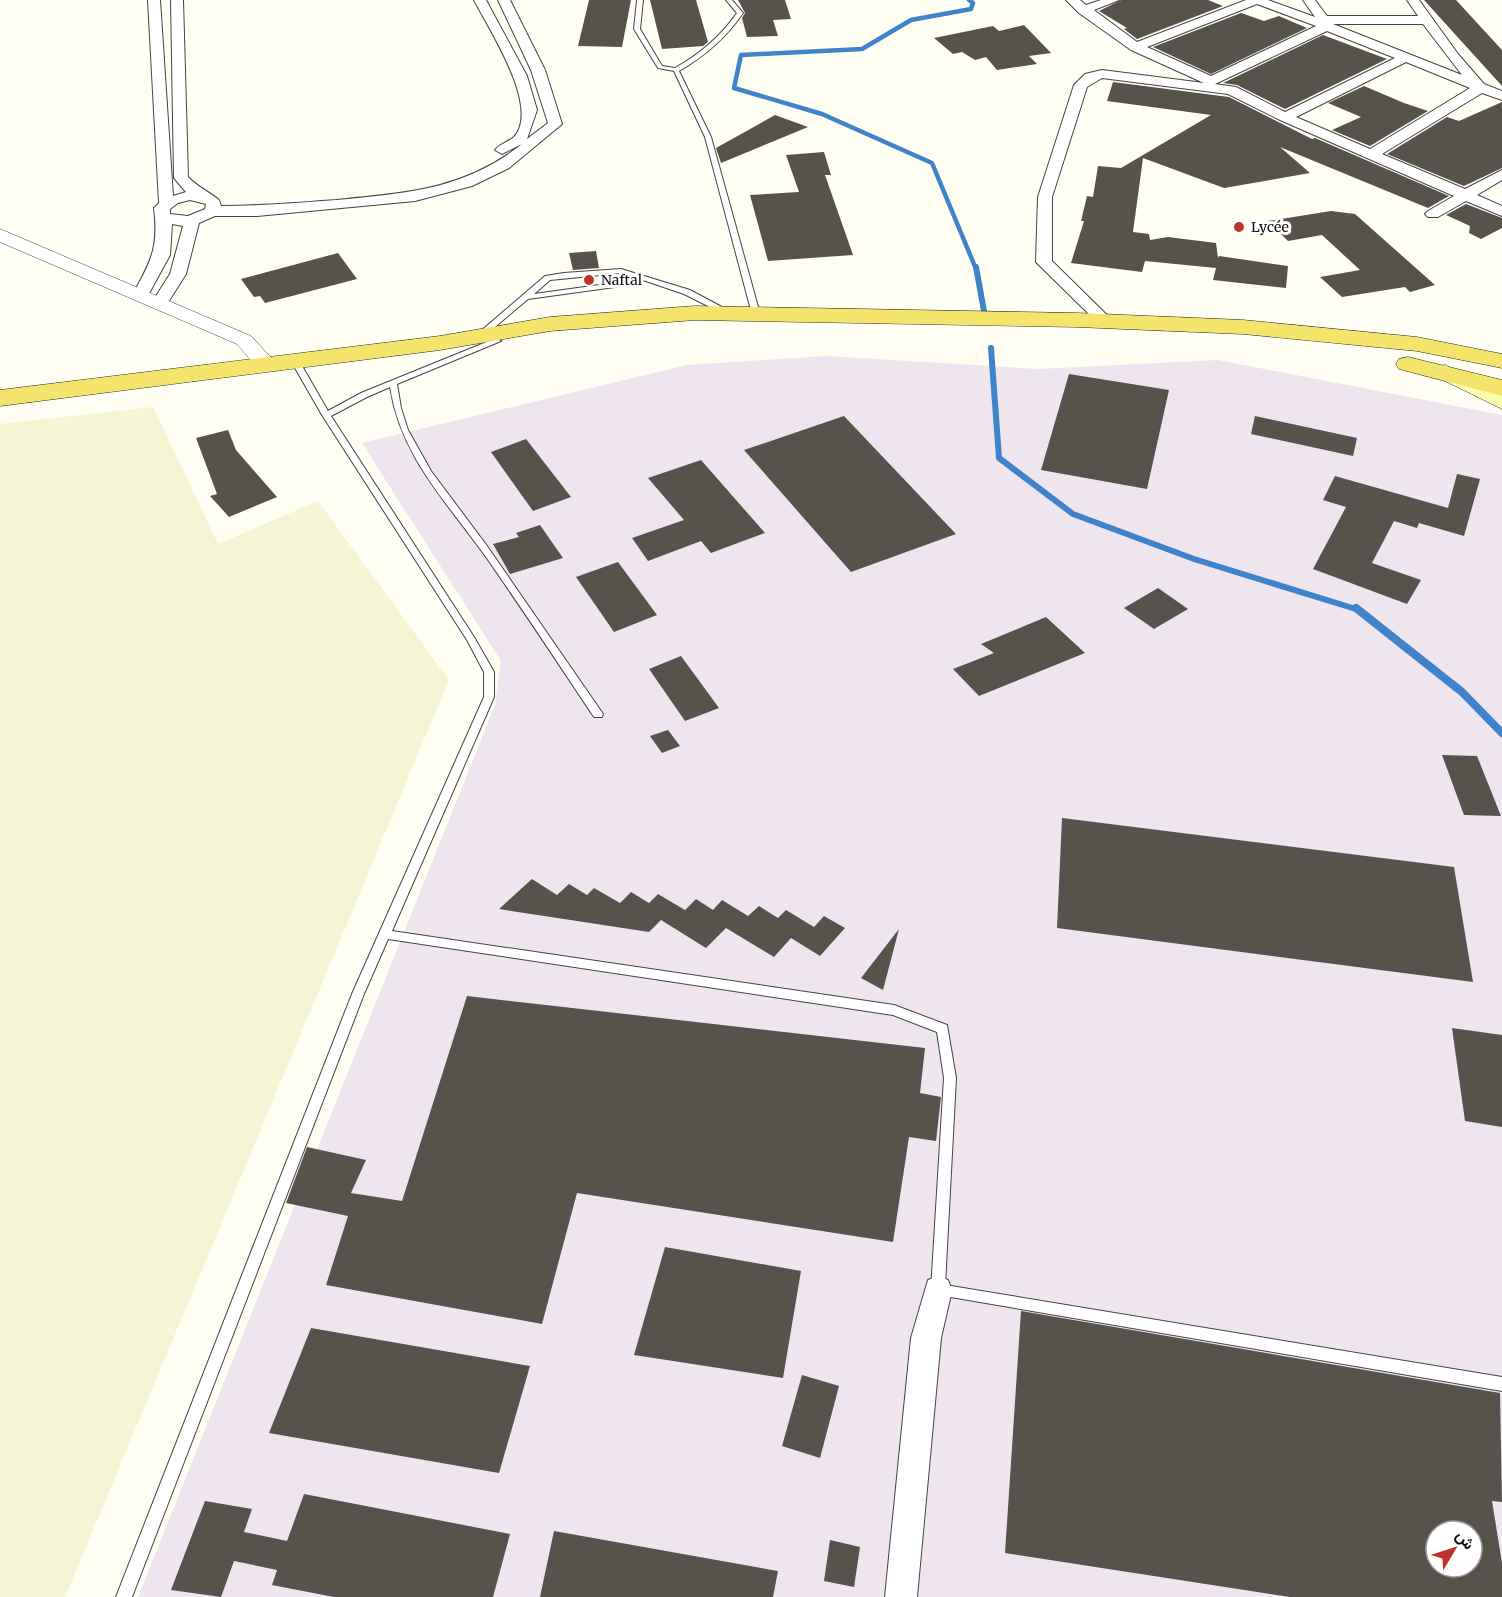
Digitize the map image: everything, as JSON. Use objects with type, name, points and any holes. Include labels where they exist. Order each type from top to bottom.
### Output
[{"type":"main road","points":[[488,339],[574,322],[756,314],[1105,321],[1243,327],[1417,344],[1502,345]]},
{"type":"main road","points":[[0,398],[440,343],[709,326],[885,327],[1242,342],[1353,352],[1446,372],[1502,388]]},
{"type":"main road","points":[[1417,344],[1502,361]]},
{"type":"main road","points":[[1446,372],[1502,402]]},
{"type":"street","points":[[140,296],[162,255],[165,211],[154,0]]},
{"type":"street","points":[[177,0],[181,178],[198,196],[213,207],[257,211],[415,197],[467,183],[504,165],[555,124],[538,70],[504,0]]},
{"type":"street","points":[[165,211],[175,221],[192,221],[213,207],[399,192],[468,168],[521,138],[530,110],[523,84],[480,0]]},
{"type":"street","points":[[1072,0],[1136,47],[1285,117],[1502,211]]},
{"type":"street","points":[[1083,10],[1113,0]]},
{"type":"street","points":[[1136,47],[1257,0],[1325,23],[1502,96]]},
{"type":"street","points":[[1309,0],[1325,23]]},
{"type":"street","points":[[1413,0],[1453,57],[1480,87]]},
{"type":"street","points":[[1210,81],[1325,23],[1427,20]]},
{"type":"street","points":[[1285,117],[1407,57]]},
{"type":"street","points":[[1105,321],[1044,261],[1044,197],[1081,85],[1090,77],[1101,74],[1231,90]]},
{"type":"street","points":[[1372,154],[1480,87]]},
{"type":"street","points":[[1433,214],[1502,174]]},
{"type":"street","points":[[165,211],[181,197],[198,196]]},
{"type":"street","points":[[159,304],[178,273],[192,221]]},
{"type":"street","points":[[0,235],[244,340],[267,364]]},
{"type":"street","points":[[902,1597],[926,1338],[938,1290]]},
{"type":"lane","points":[[640,0],[637,29],[660,67],[676,70],[704,55],[729,30],[740,13],[729,0]]},
{"type":"lane","points":[[676,70],[708,137],[756,314]]},
{"type":"lane","points":[[327,415],[364,395],[393,384],[488,339],[524,297],[548,278],[621,272],[687,292],[730,314]]},
{"type":"lane","points":[[524,297],[622,284],[637,278]]},
{"type":"lane","points":[[124,1597],[358,994],[489,697],[489,672],[414,547],[327,415],[295,361]]},
{"type":"lane","points":[[393,384],[395,408],[426,472],[484,547],[598,714]]},
{"type":"lane","points":[[384,934],[894,1010],[943,1029],[950,1078],[938,1290],[1502,1384]]},
{"type":"shaded area","points":[[827,356],[1038,369],[1218,360],[1502,415],[1502,1597],[138,1597],[495,705],[501,661],[362,443],[687,365]]},
{"type":"green space","points":[[153,407],[218,544],[318,501],[449,680],[65,1597],[0,1597],[0,424]]},
{"type":"building","points":[[589,0],[631,0],[622,47],[578,46]]},
{"type":"building","points":[[650,0],[696,0],[708,42],[703,46],[662,49]]},
{"type":"building","points":[[738,0],[785,0],[791,19],[773,20],[778,36],[747,37],[742,18],[745,13]]},
{"type":"building","points":[[1121,0],[1208,0],[1223,6],[1137,39],[1124,29],[1127,28],[1099,11]]},
{"type":"building","points":[[1424,0],[1456,0],[1502,50],[1502,86]]},
{"type":"building","points":[[1241,13],[1264,21],[1279,16],[1307,28],[1211,74],[1153,47]]},
{"type":"building","points":[[1024,25],[1051,53],[1029,56],[1037,64],[997,70],[986,57],[975,60],[962,52],[953,54],[934,38],[993,26],[999,31]]},
{"type":"building","points":[[1323,35],[1387,59],[1285,109],[1237,85],[1223,83]]},
{"type":"building","points":[[1113,82],[1229,97],[1312,139],[1315,138],[1449,196],[1428,208],[1280,147],[1310,173],[1224,188],[1143,158],[1133,232],[1149,234],[1150,240],[1168,237],[1216,243],[1218,258],[1219,256],[1288,266],[1286,288],[1213,280],[1216,268],[1145,261],[1142,272],[1071,263],[1084,221],[1081,221],[1087,196],[1093,197],[1098,166],[1121,168],[1211,115],[1107,101]]},
{"type":"building","points":[[1364,86],[1428,111],[1370,146],[1332,130],[1361,117],[1328,103]]},
{"type":"building","points":[[1502,102],[1502,168],[1464,186],[1387,154],[1447,117],[1459,121]]},
{"type":"building","points":[[775,115],[808,127],[721,163],[716,148]]},
{"type":"building","points":[[824,152],[831,175],[825,175],[853,255],[768,261],[750,195],[799,192],[786,155]]},
{"type":"building","points":[[1466,204],[1502,218],[1502,228],[1481,239],[1469,233],[1470,226],[1446,215]]},
{"type":"building","points":[[1331,211],[1355,214],[1435,285],[1410,292],[1405,287],[1342,297],[1320,277],[1360,270],[1322,235],[1288,241],[1268,221]]},
{"type":"building","points":[[596,251],[599,268],[573,270],[569,253]]},
{"type":"building","points":[[338,253],[357,279],[265,303],[260,296],[254,297],[241,279]]},
{"type":"building","points":[[1069,374],[1169,390],[1147,489],[1041,470]]},
{"type":"building","points":[[844,416],[956,534],[851,572],[744,450]]},
{"type":"building","points":[[1255,416],[1357,438],[1353,456],[1251,434]]},
{"type":"building","points":[[228,430],[236,450],[277,497],[229,517],[210,496],[217,494],[196,438]]},
{"type":"building","points":[[526,439],[571,497],[533,511],[491,452]]},
{"type":"building","points":[[701,460],[765,533],[711,553],[701,541],[648,561],[632,538],[684,520],[648,478]]},
{"type":"building","points":[[1457,474],[1480,479],[1464,536],[1419,523],[1417,528],[1394,521],[1372,563],[1421,580],[1407,604],[1313,569],[1346,507],[1323,500],[1335,476],[1448,508]]},
{"type":"building","points":[[540,525],[563,558],[510,574],[493,544],[519,537],[516,533]]},
{"type":"building","points":[[618,562],[657,615],[614,632],[576,577]]},
{"type":"building","points":[[1158,588],[1188,609],[1154,629],[1124,608]]},
{"type":"building","points":[[1046,617],[1085,653],[979,696],[953,669],[994,653],[981,644]]},
{"type":"building","points":[[681,656],[719,708],[685,721],[649,669]]},
{"type":"building","points":[[668,730],[680,746],[662,753],[650,736]]},
{"type":"building","points":[[1442,755],[1477,756],[1501,816],[1464,815]]},
{"type":"building","points":[[1062,818],[1454,867],[1473,982],[1057,928]]},
{"type":"building","points":[[532,879],[557,895],[569,884],[587,895],[594,888],[620,903],[631,892],[649,903],[658,894],[685,910],[696,899],[713,910],[722,900],[748,916],[759,906],[778,918],[786,910],[814,927],[824,916],[845,928],[820,956],[791,938],[774,957],[726,928],[706,948],[661,920],[649,932],[499,909]]},
{"type":"building","points":[[899,929],[883,990],[861,978]]},
{"type":"building","points":[[467,996],[925,1048],[920,1093],[941,1097],[936,1141],[909,1137],[893,1242],[577,1193],[542,1324],[326,1285],[348,1216],[286,1203],[307,1147],[366,1160],[351,1193],[402,1201]]},
{"type":"building","points":[[1452,1028],[1502,1035],[1502,1127],[1465,1121]]},
{"type":"building","points":[[665,1247],[801,1271],[783,1378],[634,1355]]},
{"type":"building","points":[[1021,1311],[1500,1393],[1502,1502],[1492,1501],[1502,1563],[1502,1597],[1290,1597],[1005,1553]]},
{"type":"building","points":[[311,1328],[530,1366],[499,1473],[269,1433]]},
{"type":"building","points":[[802,1375],[839,1386],[820,1458],[782,1446]]},
{"type":"building","points":[[304,1494],[510,1534],[493,1597],[334,1597],[272,1585],[277,1570],[234,1561],[221,1597],[171,1590],[205,1501],[252,1509],[244,1532],[287,1541]]},
{"type":"building","points":[[554,1531],[778,1571],[773,1597],[540,1597]]},
{"type":"building","points":[[830,1540],[860,1547],[854,1587],[824,1581]]},
{"type":"waterway","points":[[969,0],[973,3],[971,9],[911,20],[862,49],[741,55],[734,88],[822,114],[932,163],[976,269]]},
{"type":"waterway","points":[[976,267],[984,311]]},
{"type":"waterway","points":[[991,348],[999,458],[1073,514],[1194,559],[1358,610]]},
{"type":"waterway","points":[[1358,610],[1462,692],[1502,733]]},
{"type":"place","name":"Lycée","points":[[1239,227]]},
{"type":"place","name":"Naftal","points":[[589,280]]}]
